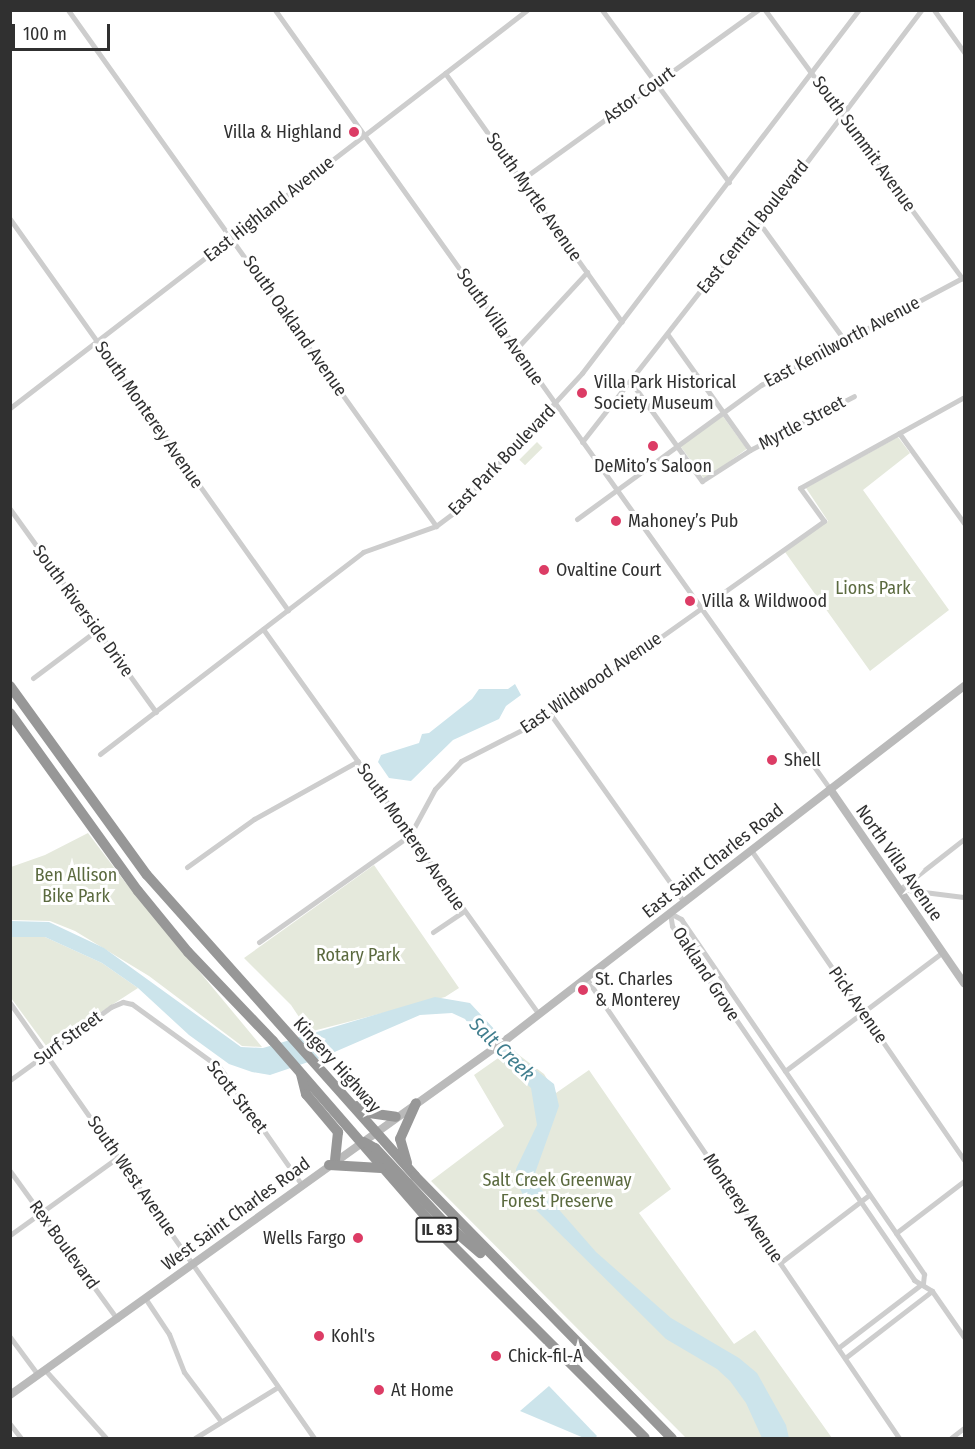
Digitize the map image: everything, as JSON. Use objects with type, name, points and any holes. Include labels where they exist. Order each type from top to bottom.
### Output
[{"type":"highway","name":"Kingery Highway","points":[[10,686],[147,875],[411,1172],[502,1268],[672,1438]]},
{"type":"highway","name":"Kingery Highway","points":[[10,713],[138,891],[188,952],[273,1041],[361,1141],[381,1168],[490,1285],[645,1438]]},
{"type":"highway","points":[[299,1071],[306,1094],[338,1132],[332,1163],[381,1168]]},
{"type":"highway","points":[[346,1099],[369,1113],[396,1117]]},
{"type":"highway","points":[[411,1172],[400,1139],[416,1103]]},
{"type":"highway","points":[[361,1141],[375,1148],[451,1228],[502,1268]]},
{"type":"main road","name":"East Saint Charles Road","points":[[480,1059],[964,686]]},
{"type":"main road","name":"North Villa Avenue","points":[[830,789],[964,983]]},
{"type":"main road","name":"West Saint Charles Road","points":[[10,1395],[361,1141],[480,1059]]},
{"type":"street","name":"South Oakland Avenue","points":[[68,10],[436,526]]},
{"type":"street","name":"South Villa Avenue","points":[[275,10],[830,789]]},
{"type":"street","name":"East Highland Avenue","points":[[10,408],[445,73],[518,13],[527,10]]},
{"type":"street","points":[[602,10],[729,182]]},
{"type":"street","name":"Astor Court","points":[[521,180],[758,10]]},
{"type":"street","name":"South Summit Avenue","points":[[765,10],[963,278]]},
{"type":"street","name":"East Park Boulevard","points":[[100,754],[363,552],[436,526],[452,514],[556,405],[622,322],[859,10]]},
{"type":"street","name":"East Central Boulevard","points":[[582,442],[632,382],[711,277],[760,224],[921,10]]},
{"type":"street","points":[[934,10],[964,52]]},
{"type":"street","name":"South Myrtle Avenue","points":[[445,73],[622,322]]},
{"type":"street","name":"South Monterey Avenue","points":[[10,219],[288,610]]},
{"type":"street","points":[[760,224],[845,341]]},
{"type":"street","points":[[516,349],[587,272]]},
{"type":"street","name":"East Kenilworth Avenue","points":[[577,519],[761,385],[963,278]]},
{"type":"street","points":[[668,335],[750,450]]},
{"type":"street","points":[[632,382],[677,445]]},
{"type":"street","name":"Myrtle Street","points":[[677,445],[702,481],[750,450],[854,396]]},
{"type":"street","points":[[964,397],[899,433],[964,524]]},
{"type":"street","name":"East Wildwood Avenue","points":[[259,942],[410,835],[435,789],[461,761],[550,715],[824,521],[800,488],[899,433]]},
{"type":"street","name":"South Riverside Drive","points":[[10,509],[156,712]]},
{"type":"street","name":"South Monterey Avenue","points":[[263,629],[538,1014]]},
{"type":"street","points":[[33,678],[97,630]]},
{"type":"street","points":[[550,715],[684,902]]},
{"type":"street","points":[[187,867],[254,819],[358,761]]},
{"type":"street","points":[[900,889],[964,840]]},
{"type":"street","name":"Pick Avenue","points":[[751,850],[964,1160]]},
{"type":"street","points":[[900,889],[964,897]]},
{"type":"street","points":[[433,932],[463,912]]},
{"type":"street","name":"Oakland Grove","points":[[670,913],[681,920],[896,1233],[924,1274],[923,1283]]},
{"type":"street","name":"Oakland Grove","points":[[670,913],[672,926],[914,1280],[923,1283],[932,1291],[964,1337]]},
{"type":"street","points":[[785,1071],[943,952]]},
{"type":"street","name":"Monterey Avenue","points":[[586,978],[899,1438]]},
{"type":"street","name":"South West Avenue","points":[[10,1003],[194,1263],[311,1437]]},
{"type":"street","name":"Surf Street","points":[[10,1080],[105,1010],[129,1003]]},
{"type":"street","name":"Scott Street","points":[[129,1003],[220,1068],[302,1185]]},
{"type":"street","points":[[10,1235],[118,1157]]},
{"type":"street","name":"Rex Boulevard","points":[[10,1171],[117,1318]]},
{"type":"street","points":[[896,1233],[964,1181]]},
{"type":"street","points":[[780,1263],[869,1195]]},
{"type":"street","points":[[838,1348],[923,1283]]},
{"type":"street","points":[[845,1358],[932,1291]]},
{"type":"street","points":[[145,1298],[169,1334],[184,1372],[220,1420]]},
{"type":"street","points":[[10,1337],[38,1375]]},
{"type":"street","points":[[45,1370],[106,1438]]},
{"type":"street","points":[[195,1438],[220,1420],[278,1387]]},
{"type":"street","points":[[10,1424],[21,1438]]},
{"type":"street","points":[[951,1438],[964,1428]]},
{"type":"green space","points":[[722,415],[747,449],[705,480],[680,446]]},
{"type":"green space","name":"Lions Park","points":[[898,437],[910,453],[863,490],[949,610],[870,671],[785,552],[828,521],[806,488]]},
{"type":"green space","points":[[537,442],[543,448],[525,465],[519,460]]},
{"type":"green space","name":"Ben Allison Bike Park","points":[[88,833],[125,882],[262,1047],[242,1046],[149,976],[75,931],[50,921],[11,920],[11,867],[45,855]]},
{"type":"green space","name":"Rotary Park","points":[[374,865],[459,988],[445,997],[309,1032],[291,1005],[244,958]]},
{"type":"green space","points":[[10,937],[45,937],[102,963],[138,988],[47,1047],[11,998]]},
{"type":"green space","name":"Salt Creek Greenway Forest Preserve","points":[[511,1049],[544,1074],[556,1093],[589,1070],[671,1189],[639,1213],[734,1344],[755,1330],[832,1438],[686,1438],[431,1181],[504,1126],[474,1075]]},
{"type":"water","points":[[515,684],[521,695],[506,706],[499,719],[453,740],[411,781],[389,778],[378,762],[381,755],[419,743],[422,734],[429,733],[472,699],[479,689],[508,689]]},
{"type":"water","name":"Salt Creek","points":[[11,921],[49,922],[104,948],[241,1047],[263,1048],[435,997],[470,1003],[523,1060],[554,1084],[559,1106],[534,1176],[540,1188],[596,1252],[671,1318],[739,1358],[757,1373],[786,1425],[789,1438],[762,1438],[746,1403],[730,1381],[717,1369],[666,1339],[525,1199],[516,1181],[516,1169],[537,1125],[531,1088],[483,1043],[465,1019],[452,1013],[420,1015],[323,1057],[270,1075],[252,1072],[229,1064],[189,1035],[138,988],[102,963],[45,937],[11,937]]},
{"type":"water","points":[[549,1386],[597,1436],[595,1438],[584,1438],[520,1411]]},
{"type":"place","name":"Villa & Highland","points":[[354,132]]},
{"type":"place","name":"Villa Park Historical Society Museum","points":[[582,393]]},
{"type":"place","name":"DeMito’s Saloon","points":[[653,446]]},
{"type":"place","name":"Mahoney’s Pub","points":[[616,521]]},
{"type":"place","name":"Ovaltine Court","points":[[544,570]]},
{"type":"place","name":"Villa & Wildwood","points":[[690,601]]},
{"type":"place","name":"Shell","points":[[772,760]]},
{"type":"place","name":"St. Charles & Monterey","points":[[583,990]]},
{"type":"place","name":"Wells Fargo","points":[[358,1238]]},
{"type":"place","name":"Kohl's","points":[[319,1336]]},
{"type":"place","name":"Chick-fil-A","points":[[496,1356]]},
{"type":"place","name":"At Home","points":[[379,1390]]}]
